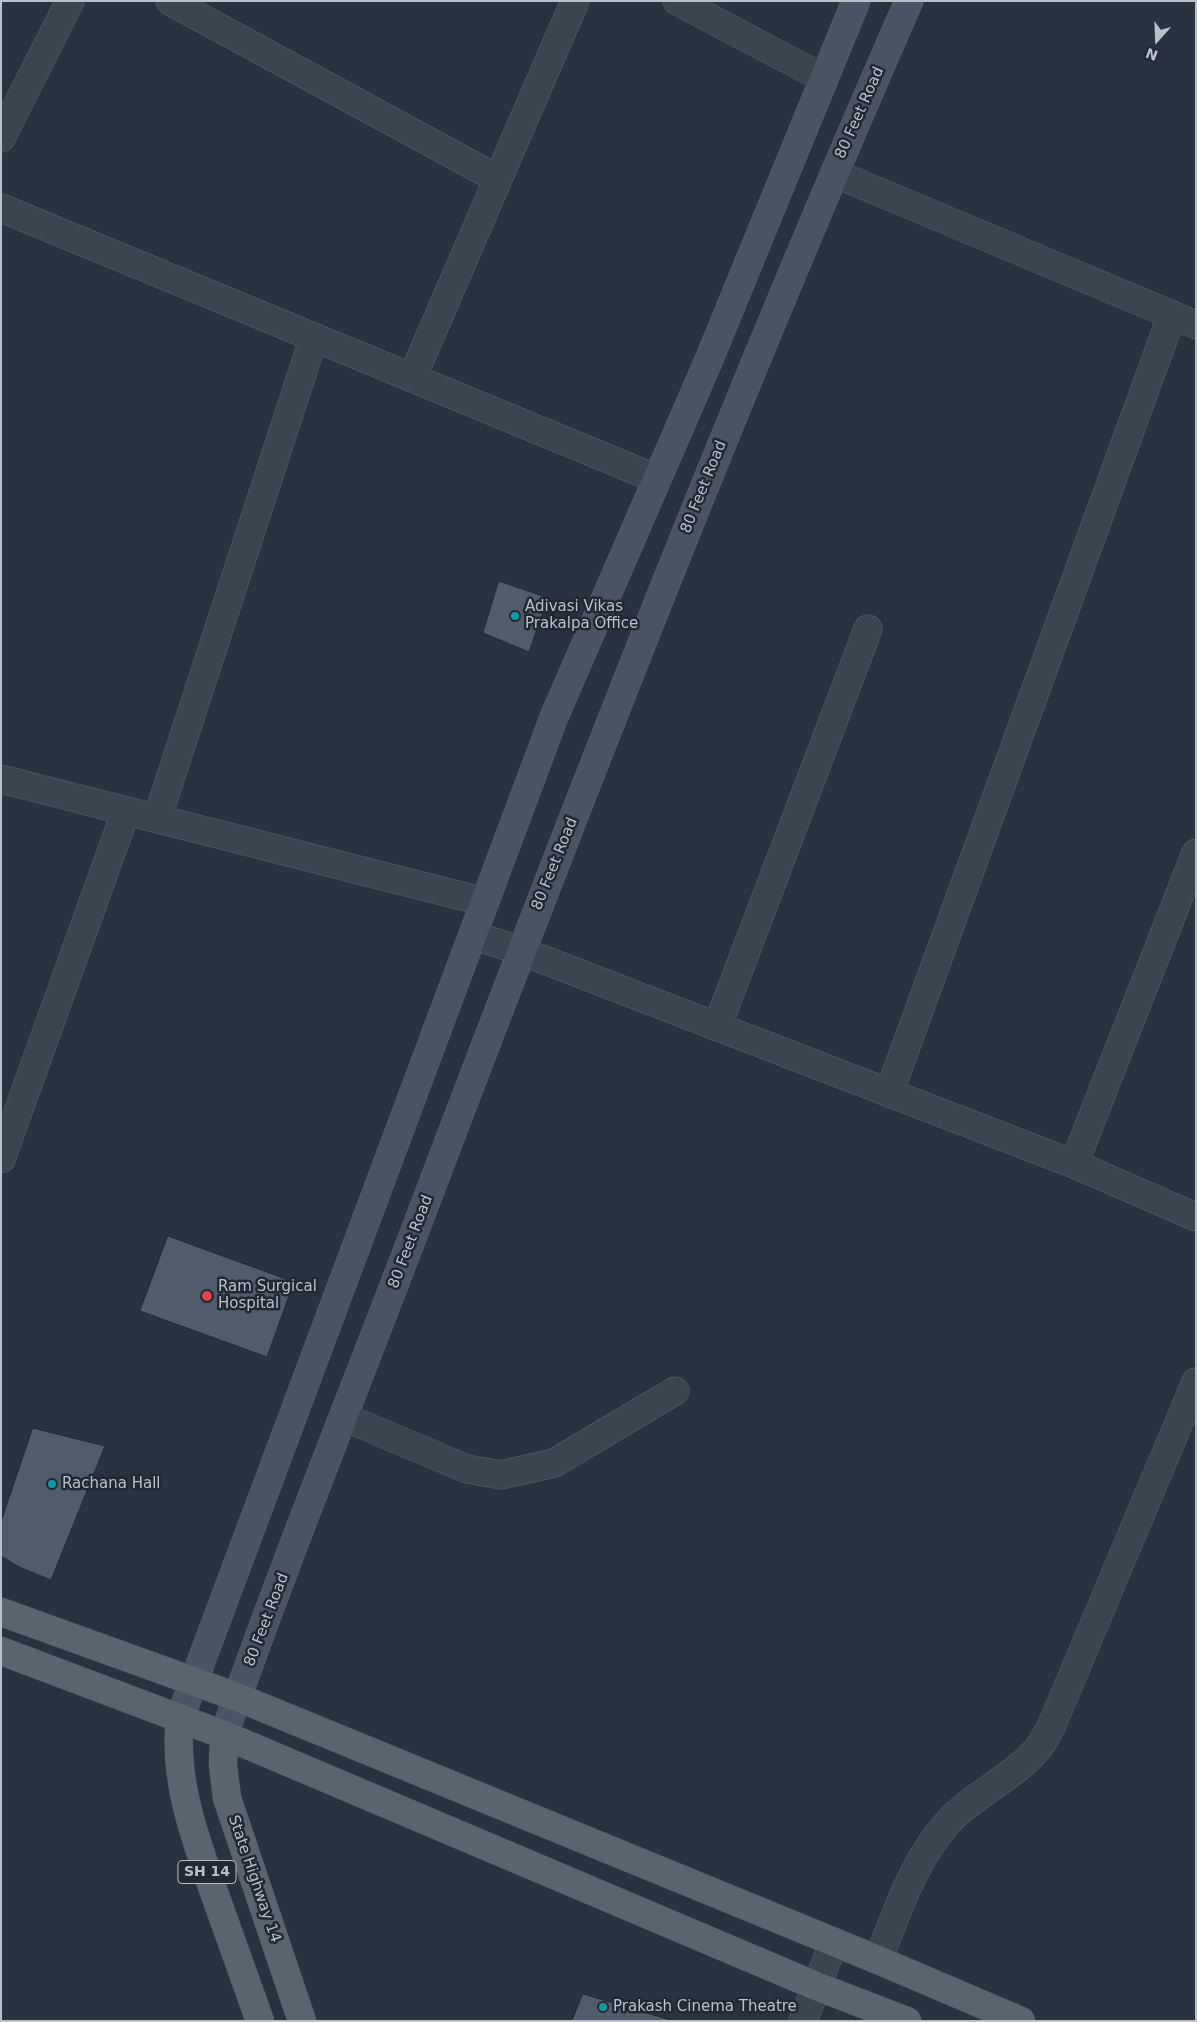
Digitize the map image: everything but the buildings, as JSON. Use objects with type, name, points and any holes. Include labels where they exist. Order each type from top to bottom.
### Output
[{"type":"main road","points":[[180,1718],[554,716],[708,362],[856,1]]},
{"type":"main road","name":"80 Feet Road","points":[[224,1735],[521,951],[738,402],[834,173],[909,1]]},
{"type":"main road","points":[[1,1612],[237,1697],[878,1960],[1021,2021]]},
{"type":"main road","points":[[1,1651],[224,1735],[816,1986],[906,2021]]},
{"type":"main road","name":"SH 14","points":[[180,1718],[177,1742],[180,1784],[192,1828],[260,2021]]},
{"type":"main road","name":"State Highway 14","points":[[224,1735],[223,1765],[227,1798],[302,2021]]},
{"type":"street","points":[[1,138],[70,1]]},
{"type":"street","points":[[170,1],[498,179]]},
{"type":"street","points":[[412,378],[575,1]]},
{"type":"street","points":[[676,1],[823,78]]},
{"type":"street","points":[[834,173],[1184,320],[889,1093]]},
{"type":"street","points":[[1,208],[657,479]]},
{"type":"street","points":[[157,819],[314,338]]},
{"type":"street","points":[[717,1027],[868,629]]},
{"type":"street","points":[[1,779],[485,902]]},
{"type":"street","points":[[1,1159],[126,811]]},
{"type":"street","points":[[1074,1164],[1196,853]]},
{"type":"street","points":[[473,935],[521,951],[1074,1164],[1196,1217]]},
{"type":"street","points":[[878,1960],[918,1863],[939,1833],[978,1795],[1018,1766],[1038,1748],[1050,1727],[1186,1433],[1196,1382]]},
{"type":"street","points":[[344,1417],[467,1469],[501,1476],[554,1463],[675,1391]]},
{"type":"street","points":[[803,2021],[834,1942]]},
{"type":"place","name":"Adivasi Vikas Prakalpa Office","points":[[515,616]]},
{"type":"place","name":"Ram Surgical Hospital","points":[[207,1296]]},
{"type":"place","name":"Rachana Hall","points":[[52,1484]]},
{"type":"place","name":"Prakash Cinema Theatre","points":[[603,2007]]}]
